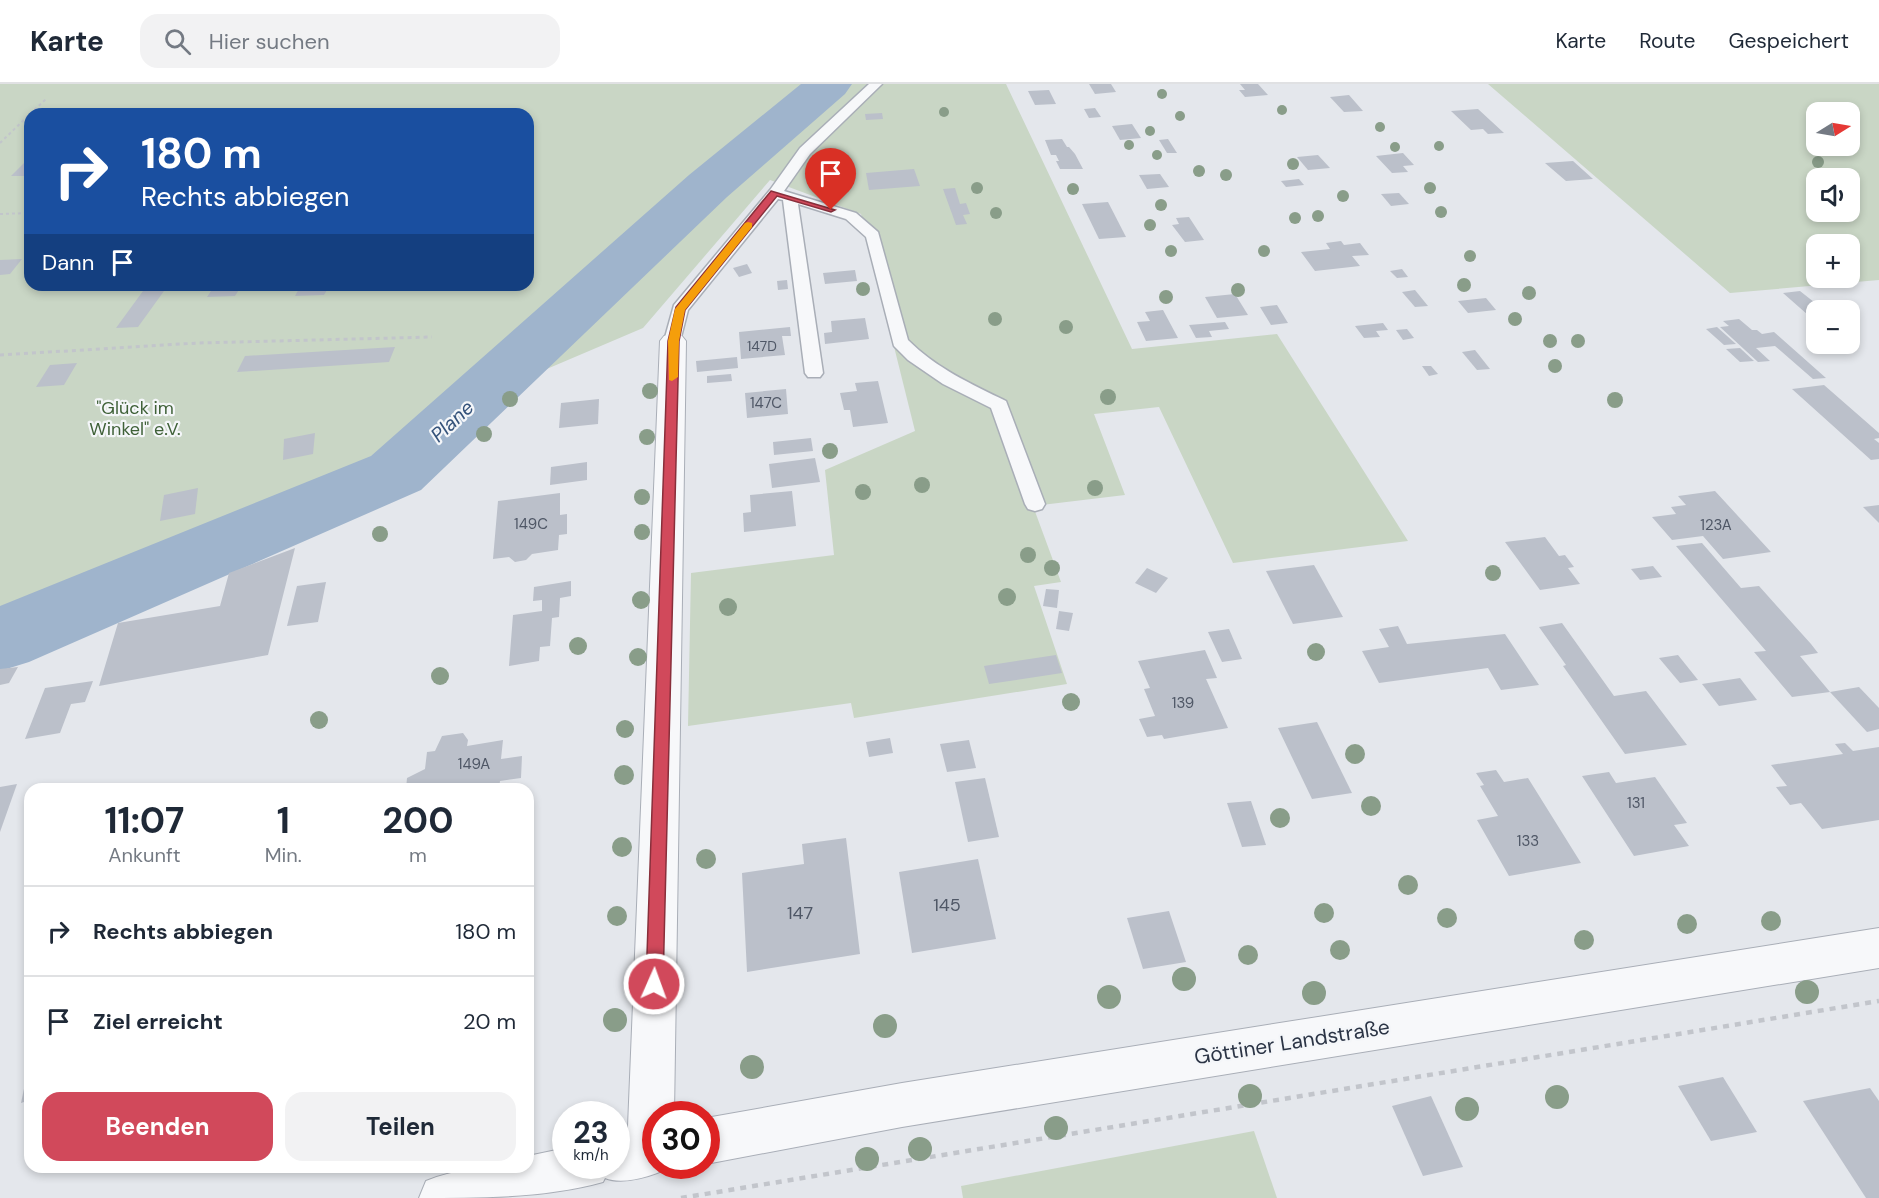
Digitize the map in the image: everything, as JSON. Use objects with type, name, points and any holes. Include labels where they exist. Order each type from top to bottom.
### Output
[{"type":"street","points":[[640,1154],[673,341]]},
{"type":"street","name":"Göttiner Landstraße","points":[[720,1138],[914,1103],[1879,948]]},
{"type":"street","points":[[443,1198],[552,1174]]},
{"type":"lane","points":[[673,341],[680,309],[782,195],[805,151],[876,84]]},
{"type":"lane","points":[[782,195],[814,373]]},
{"type":"lane","points":[[782,195],[851,216],[873,235],[900,342],[914,356],[949,380],[999,405],[1035,504]]},
{"type":"path","points":[[36,108],[46,99]]},
{"type":"path","points":[[0,143],[24,120]]},
{"type":"path","points":[[0,214],[24,213]]},
{"type":"path","points":[[0,355],[198,343],[432,337]]},
{"type":"path","points":[[681,1198],[1879,1001]]},
{"type":"green space","name":"\"Glück im Winkel\" e.V.","points":[[0,84],[1006,84],[1132,349],[1277,334],[1408,541],[1233,563],[1159,407],[1094,414],[1125,495],[1033,506],[1061,582],[1034,586],[1067,684],[854,718],[851,703],[688,726],[691,573],[834,555],[825,470],[915,431],[861,214],[770,180],[643,328],[507,386],[410,466],[422,486],[0,664]]},
{"type":"green space","points":[[1488,84],[1879,84],[1879,280],[1860,282],[1860,234],[1806,234],[1806,286],[1730,293]]},
{"type":"green space","points":[[1254,1131],[1277,1198],[963,1198],[961,1186]]},
{"type":"building","points":[[1089,84],[1111,84],[1116,92],[1095,94]]},
{"type":"building","points":[[1240,84],[1258,84],[1268,95],[1245,97],[1239,90],[1245,90]]},
{"type":"building","points":[[1049,90],[1056,104],[1035,105],[1028,91]]},
{"type":"building","points":[[1349,95],[1363,111],[1344,112],[1330,97]]},
{"type":"building","points":[[1095,108],[1101,117],[1089,118],[1084,109]]},
{"type":"building","points":[[1478,109],[1504,133],[1488,134],[1483,129],[1471,130],[1451,111]]},
{"type":"building","points":[[882,113],[883,119],[866,120],[865,114]]},
{"type":"building","points":[[1132,124],[1141,138],[1120,140],[1112,126]]},
{"type":"building","points":[[1062,139],[1075,154],[1083,169],[1060,169],[1056,155],[1051,155],[1045,140]]},
{"type":"building","points":[[1168,139],[1177,153],[1167,153],[1159,140]]},
{"type":"building","points":[[1403,153],[1414,165],[1403,166],[1408,172],[1392,173],[1376,156]]},
{"type":"building","points":[[1318,155],[1330,168],[1308,170],[1297,157]]},
{"type":"building","points":[[1573,161],[1593,179],[1566,181],[1545,163]]},
{"type":"building","points":[[24,163],[24,176],[11,176]]},
{"type":"building","points":[[914,169],[920,186],[869,190],[866,173]]},
{"type":"building","points":[[1160,174],[1169,187],[1147,189],[1139,175]]},
{"type":"building","points":[[1299,179],[1304,185],[1286,187],[1281,181]]},
{"type":"building","points":[[955,188],[960,204],[966,203],[970,214],[963,215],[967,224],[956,225],[943,189]]},
{"type":"building","points":[[1399,193],[1409,204],[1391,206],[1381,194]]},
{"type":"building","points":[[1108,202],[1126,237],[1099,239],[1082,204]]},
{"type":"building","points":[[1189,217],[1204,240],[1185,242],[1172,225],[1179,224],[1176,218]]},
{"type":"building","points":[[1341,241],[1344,245],[1360,243],[1369,255],[1352,256],[1360,266],[1315,271],[1301,252],[1330,249],[1326,243]]},
{"type":"building","points":[[22,259],[10,274],[0,275],[0,260]]},
{"type":"building","points":[[747,264],[752,273],[739,277],[733,268]]},
{"type":"building","points":[[1402,269],[1408,277],[1397,278],[1390,271]]},
{"type":"building","points":[[855,270],[857,281],[825,284],[823,273]]},
{"type":"building","points":[[787,280],[788,289],[778,290],[777,281]]},
{"type":"building","points":[[1415,290],[1428,306],[1415,307],[1402,292]]},
{"type":"building","points":[[143,291],[164,291],[138,327],[116,328]]},
{"type":"building","points":[[211,291],[238,291],[235,296],[207,297]]},
{"type":"building","points":[[298,291],[326,291],[324,295],[295,296]]},
{"type":"building","points":[[1800,291],[1811,300],[1806,300],[1806,313],[1783,293]]},
{"type":"building","points":[[1235,294],[1248,315],[1217,318],[1205,297]]},
{"type":"building","points":[[1486,298],[1496,310],[1468,313],[1458,301]]},
{"type":"building","points":[[1277,305],[1288,323],[1271,325],[1260,307]]},
{"type":"building","points":[[1163,310],[1178,338],[1146,341],[1137,322],[1150,321],[1145,312]]},
{"type":"building","points":[[865,318],[869,339],[825,344],[824,333],[832,332],[831,321]]},
{"type":"building","points":[[1739,319],[1752,330],[1757,330],[1762,334],[1774,332],[1826,378],[1813,379],[1775,346],[1756,348],[1770,361],[1758,362],[1720,327],[1729,326],[1723,321]]},
{"type":"building","points":[[1225,322],[1229,329],[1209,331],[1212,337],[1196,338],[1189,325]]},
{"type":"building","points":[[1383,323],[1388,330],[1376,331],[1380,337],[1364,338],[1355,326]]},
{"type":"building","points":[[790,327],[791,336],[782,336],[785,355],[741,359],[739,332]]},
{"type":"building","points":[[1717,327],[1736,344],[1724,345],[1706,329]]},
{"type":"building","points":[[1407,329],[1414,338],[1403,340],[1396,330]]},
{"type":"building","points":[[395,347],[389,362],[237,372],[245,356]]},
{"type":"building","points":[[1740,348],[1754,361],[1740,362],[1726,349]]},
{"type":"building","points":[[1475,350],[1490,369],[1477,370],[1462,352]]},
{"type":"building","points":[[737,357],[738,368],[697,372],[696,361]]},
{"type":"building","points":[[77,363],[64,385],[36,387],[50,365]]},
{"type":"building","points":[[1422,366],[1431,366],[1438,374],[1429,376]]},
{"type":"building","points":[[731,374],[732,381],[707,383],[707,376]]},
{"type":"building","points":[[878,381],[888,423],[853,427],[850,410],[844,410],[840,393],[857,391],[855,383]]},
{"type":"building","points":[[1824,385],[1879,433],[1879,438],[1874,439],[1879,443],[1879,459],[1871,460],[1792,389]]},
{"type":"building","points":[[786,389],[788,414],[747,418],[745,393]]},
{"type":"building","points":[[599,399],[598,424],[559,428],[561,403]]},
{"type":"building","points":[[315,433],[313,454],[283,460],[284,439]]},
{"type":"building","points":[[811,438],[813,451],[774,455],[773,442]]},
{"type":"building","points":[[815,458],[820,482],[772,488],[769,464]]},
{"type":"building","points":[[587,462],[587,480],[550,485],[551,467]]},
{"type":"building","points":[[198,488],[195,514],[160,521],[164,495]]},
{"type":"building","points":[[792,491],[796,526],[744,532],[743,513],[751,512],[750,495]]},
{"type":"building","points":[[1715,491],[1771,552],[1723,559],[1703,536],[1672,540],[1652,517],[1676,514],[1671,507],[1686,505],[1678,496]]},
{"type":"building","points":[[560,493],[560,515],[567,514],[567,534],[559,535],[558,550],[532,554],[526,560],[515,562],[509,557],[493,559],[498,501]]},
{"type":"building","points":[[1879,505],[1879,523],[1863,507]]},
{"type":"building","points":[[1545,537],[1559,556],[1565,555],[1574,567],[1568,568],[1580,584],[1540,590],[1505,542]]},
{"type":"building","points":[[1702,543],[1741,588],[1759,586],[1811,644],[1818,653],[1800,656],[1830,692],[1792,697],[1754,652],[1766,651],[1676,546]]},
{"type":"building","points":[[295,548],[268,655],[99,686],[118,623],[220,606],[229,573]]},
{"type":"building","points":[[1314,565],[1343,617],[1293,624],[1266,571]]},
{"type":"building","points":[[1653,566],[1662,577],[1640,580],[1631,569]]},
{"type":"building","points":[[1147,568],[1168,578],[1156,593],[1135,583]]},
{"type":"building","points":[[571,581],[571,596],[560,598],[559,617],[552,618],[550,646],[540,647],[539,661],[509,666],[513,615],[542,611],[542,600],[533,601],[534,587]]},
{"type":"building","points":[[326,582],[318,622],[287,626],[297,586]]},
{"type":"building","points":[[1046,589],[1059,590],[1057,608],[1043,606]]},
{"type":"building","points":[[1059,611],[1073,613],[1069,631],[1056,629]]},
{"type":"building","points":[[1562,623],[1614,696],[1646,691],[1687,745],[1625,754],[1563,666],[1566,665],[1539,627]]},
{"type":"building","points":[[1398,626],[1407,644],[1505,634],[1539,685],[1501,690],[1488,668],[1379,683],[1362,651],[1389,647],[1379,629]]},
{"type":"building","points":[[1229,629],[1242,659],[1222,662],[1208,632]]},
{"type":"building","points":[[1205,650],[1217,678],[1206,679],[1228,728],[1164,739],[1162,735],[1147,737],[1139,719],[1155,716],[1144,689],[1150,688],[1138,661]]},
{"type":"building","points":[[1056,655],[1062,673],[989,684],[984,666]]},
{"type":"building","points":[[1678,655],[1698,680],[1680,683],[1659,658]]},
{"type":"building","points":[[18,667],[9,683],[0,685],[0,669]]},
{"type":"building","points":[[1740,678],[1757,700],[1719,706],[1702,684]]},
{"type":"building","points":[[93,681],[85,702],[71,704],[60,733],[25,739],[45,688]]},
{"type":"building","points":[[1859,687],[1879,708],[1879,729],[1867,732],[1830,692]]},
{"type":"building","points":[[1317,722],[1352,793],[1312,799],[1278,728]]},
{"type":"building","points":[[463,733],[468,740],[467,746],[503,740],[501,759],[522,756],[521,778],[500,781],[500,783],[407,783],[407,778],[425,769],[427,752],[435,751],[442,736]]},
{"type":"building","points":[[890,738],[893,753],[869,757],[866,742]]},
{"type":"building","points":[[969,740],[976,768],[947,772],[940,744]]},
{"type":"building","points":[[1845,743],[1853,751],[1879,747],[1879,820],[1822,829],[1801,803],[1790,805],[1776,787],[1787,786],[1771,765],[1843,754],[1835,744]]},
{"type":"building","points":[[1496,770],[1504,782],[1528,778],[1581,863],[1509,876],[1477,820],[1498,816],[1480,786],[1484,785],[1476,773]]},
{"type":"building","points":[[1609,772],[1616,783],[1655,777],[1687,823],[1674,825],[1689,846],[1634,856],[1582,776]]},
{"type":"building","points":[[985,778],[999,837],[968,842],[955,782]]},
{"type":"building","points":[[17,784],[0,832],[0,787]]},
{"type":"building","points":[[1251,801],[1266,845],[1242,847],[1227,803]]},
{"type":"building","points":[[846,838],[860,954],[747,972],[742,873],[804,864],[802,844]]},
{"type":"building","points":[[978,859],[996,939],[912,953],[899,872]]},
{"type":"building","points":[[1169,911],[1186,962],[1143,969],[1127,918]]},
{"type":"building","points":[[1723,1077],[1757,1132],[1711,1141],[1678,1086]]},
{"type":"building","points":[[1870,1088],[1879,1101],[1879,1198],[1866,1198],[1803,1101]]},
{"type":"building","points":[[1431,1096],[1463,1167],[1423,1176],[1392,1106]]},
{"type":"waterway","name":"Plane","points":[[0,640],[396,473],[708,186],[829,84]]},
{"type":"slow traffic","points":[[672,377],[673,341],[680,309],[748,225]]},
{"type":"route","points":[[654,984],[673,341],[680,309],[775,193],[831,210]]}]
